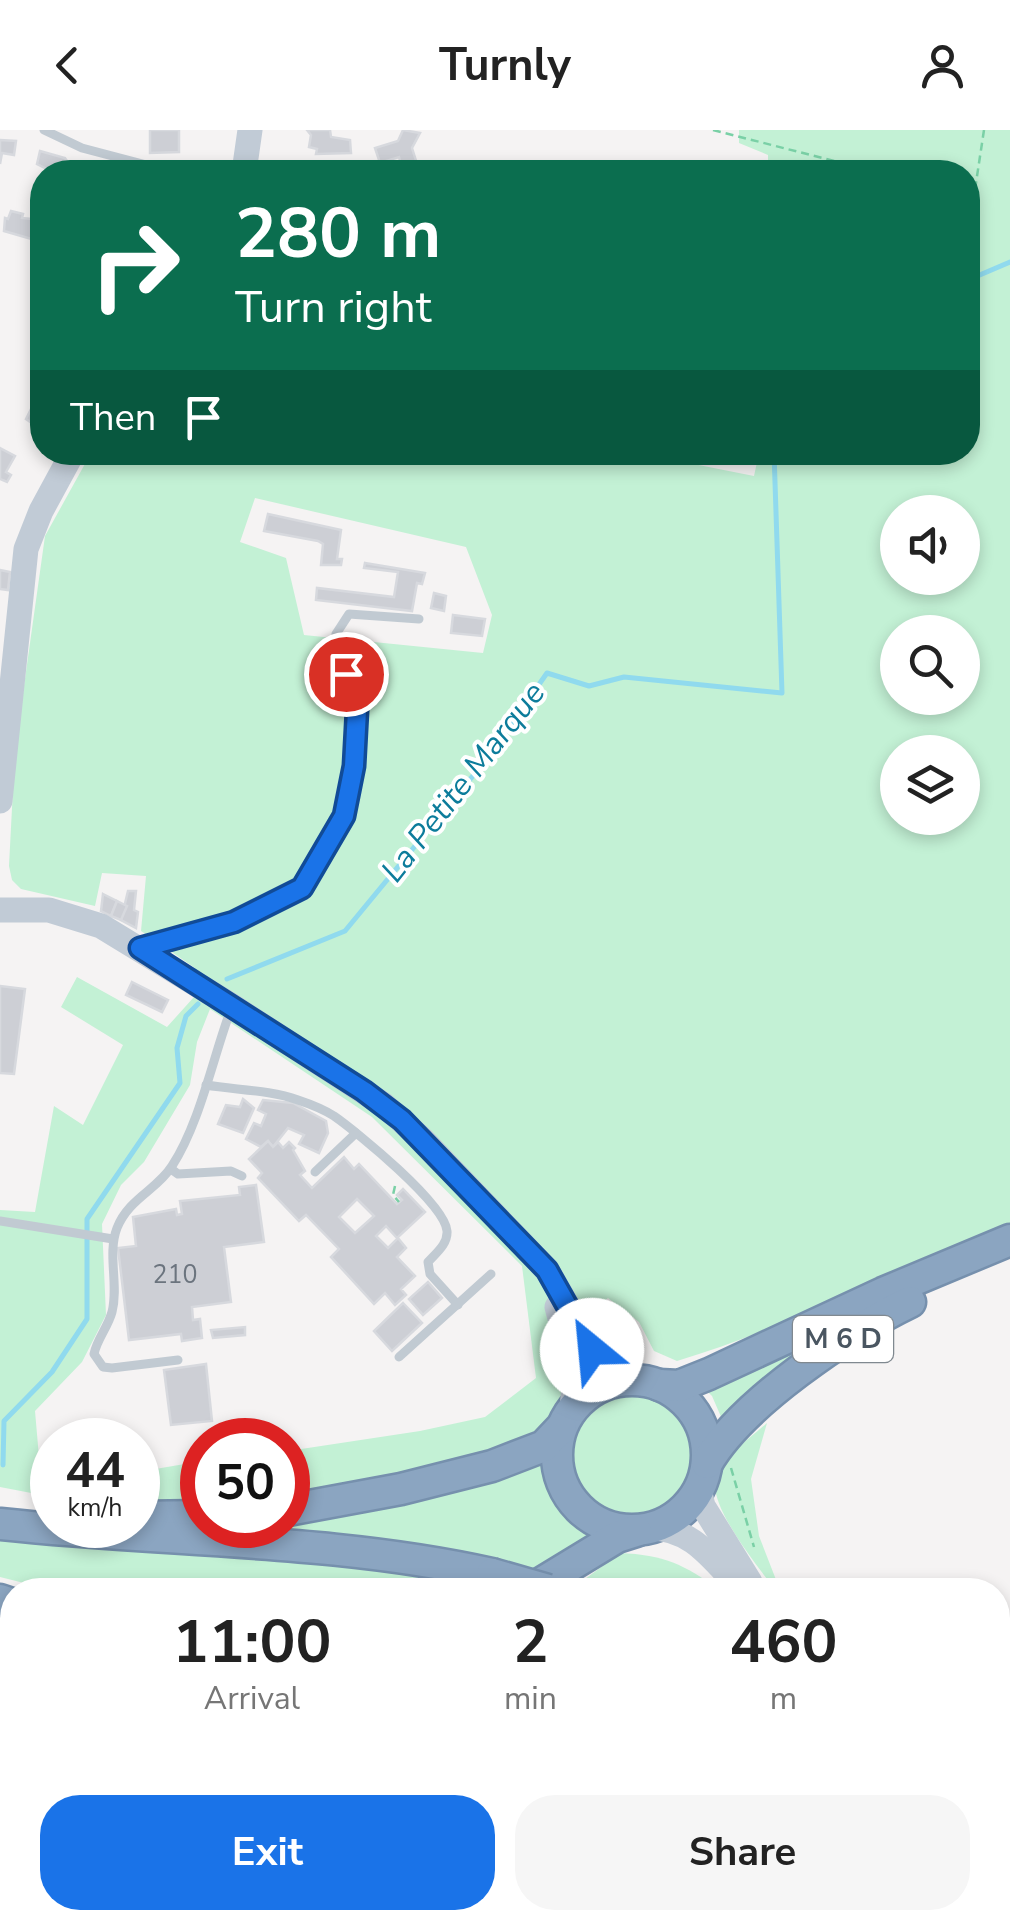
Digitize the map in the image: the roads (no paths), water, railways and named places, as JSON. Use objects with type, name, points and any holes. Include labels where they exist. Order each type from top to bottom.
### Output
[{"type":"highway","name":"M 6 D","points":[[659,1384],[678,1386],[709,1374],[910,1281],[1010,1240]]},
{"type":"highway","name":"M 6 D","points":[[711,1470],[721,1443],[758,1407],[843,1339],[918,1298],[1010,1261]]},
{"type":"highway","points":[[310,1506],[481,1469],[535,1450],[549,1443],[596,1388],[627,1380],[659,1384],[676,1394],[696,1416],[711,1470],[682,1511],[616,1538],[550,1578]]},
{"type":"highway","points":[[566,1419],[556,1460],[561,1482],[572,1501],[597,1522],[617,1529],[644,1529]]},
{"type":"highway","points":[[0,1509],[30,1512]]},
{"type":"highway","points":[[0,1524],[373,1555],[506,1578]]},
{"type":"main road","points":[[246,160],[250,130]]},
{"type":"main road","points":[[0,801],[26,549],[66,465]]},
{"type":"main road","points":[[0,910],[65,912],[101,926],[393,1112],[557,1284],[599,1360],[627,1380]]},
{"type":"main road","points":[[526,1250],[553,1296],[575,1374],[566,1419]]},
{"type":"main road","points":[[711,1470],[703,1506],[748,1578]]},
{"type":"main road","points":[[644,1529],[668,1529],[688,1537],[730,1578]]},
{"type":"lane","points":[[44,130],[82,148],[127,160]]},
{"type":"lane","points":[[140,948],[234,922],[302,888],[344,816],[354,766],[358,692],[333,655],[336,634],[349,614],[419,620]]},
{"type":"lane","points":[[178,1360],[112,1368],[98,1362],[96,1346],[112,1314],[113,1239],[120,1221],[136,1199],[171,1169],[206,1085],[232,1006]]},
{"type":"lane","points":[[206,1085],[295,1098],[330,1114],[356,1132],[444,1220],[446,1243],[428,1262],[430,1274],[458,1304]]},
{"type":"lane","points":[[315,1172],[356,1132]]},
{"type":"lane","points":[[171,1169],[178,1174],[232,1171],[242,1176]]},
{"type":"lane","points":[[0,1221],[113,1239]]},
{"type":"lane","points":[[399,1357],[491,1274]]},
{"type":"waterway","name":"La Petite Marque","points":[[980,275],[1010,262]]},
{"type":"waterway","name":"La Petite Marque","points":[[227,979],[345,931],[486,760],[547,673],[589,686],[624,677],[782,693],[774,465]]},
{"type":"waterway","name":"La Petite Marque","points":[[3,1465],[4,1421],[52,1372],[87,1319],[87,1219],[180,1083],[177,1048],[186,1016],[198,1004]]}]
